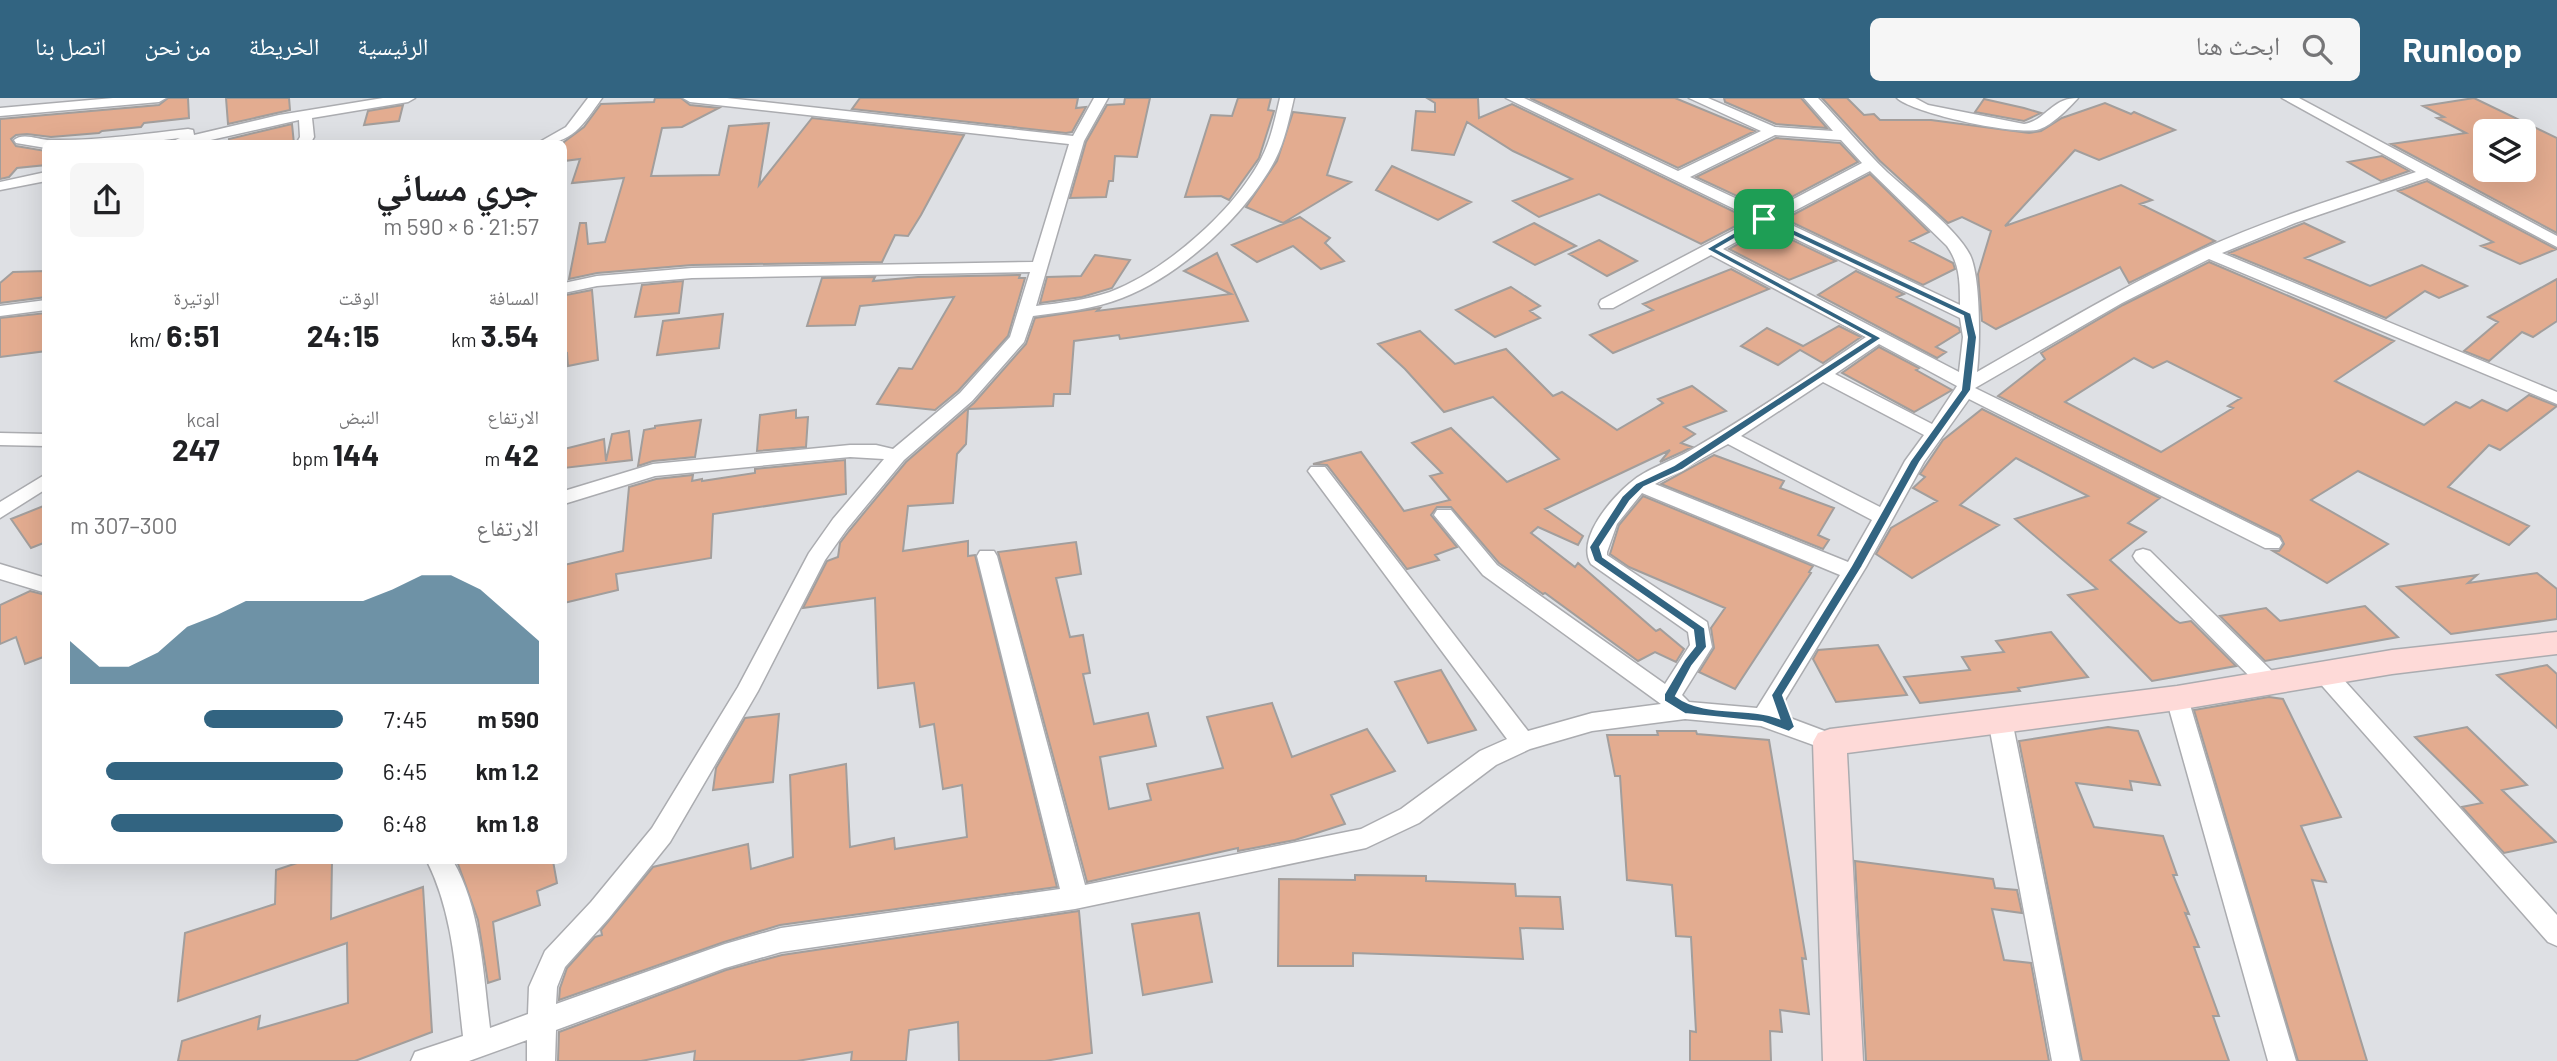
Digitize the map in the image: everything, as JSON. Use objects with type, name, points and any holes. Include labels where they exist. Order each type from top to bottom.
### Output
[{"type":"street","points":[[0,111],[159,98]]},
{"type":"street","points":[[125,140],[227,129],[408,98]]},
{"type":"street","points":[[550,140],[570,130],[595,98]]},
{"type":"street","points":[[690,98],[1077,141]]},
{"type":"street","points":[[541,1061],[543,987],[547,973],[555,959],[593,919],[661,835],[747,691],[816,558],[840,524],[897,456],[966,397],[1018,338],[1077,141],[1101,98]]},
{"type":"street","points":[[1027,312],[1079,306],[1119,294],[1139,284],[1205,239],[1264,167],[1278,137],[1287,98]]},
{"type":"street","points":[[1513,98],[1968,315]]},
{"type":"street","points":[[1696,98],[1773,131],[1847,136]]},
{"type":"street","points":[[1811,98],[1871,164],[1953,243],[1962,256],[1968,278],[1968,315],[1972,337],[1967,387]]},
{"type":"street","points":[[1903,98],[1924,108],[2024,128],[2037,126],[2071,98]]},
{"type":"street","points":[[2289,98],[2557,242]]},
{"type":"street","points":[[305,115],[305,140]]},
{"type":"street","points":[[187,140],[227,129]]},
{"type":"street","points":[[1677,177],[1773,131]]},
{"type":"street","points":[[21,140],[42,143]]},
{"type":"street","points":[[1607,304],[1871,164]]},
{"type":"street","points":[[1763,717],[1934,433],[1967,387],[2161,276],[2209,253],[2309,213],[2428,173]]},
{"type":"street","points":[[0,186],[42,177]]},
{"type":"street","points":[[1710,249],[1967,387],[2272,542]]},
{"type":"street","points":[[2209,253],[2557,399]]},
{"type":"street","points":[[567,287],[597,281],[692,273],[1040,267]]},
{"type":"street","points":[[0,311],[42,306]]},
{"type":"street","points":[[1677,704],[1688,663],[1701,647],[1699,628],[1598,559],[1594,553],[1597,540],[1626,498],[1640,485],[1678,467],[1877,338]]},
{"type":"street","points":[[1822,375],[1934,433]]},
{"type":"street","points":[[1727,436],[1883,517]]},
{"type":"street","points":[[0,439],[42,440]]},
{"type":"street","points":[[567,497],[653,470],[689,465],[850,451],[897,456]]},
{"type":"street","points":[[1318,471],[1523,742]]},
{"type":"street","points":[[0,511],[42,483]]},
{"type":"street","points":[[1640,485],[1852,572]]},
{"type":"street","points":[[1444,515],[1490,570],[1677,704]]},
{"type":"street","points":[[987,556],[1075,898]]},
{"type":"street","points":[[2143,556],[2270,682]]},
{"type":"street","points":[[0,571],[42,585]]},
{"type":"street","points":[[425,1061],[478,1045],[725,956],[781,940],[1075,898],[1366,838],[1410,816],[1488,758],[1523,742],[1592,722],[1677,704],[1763,717],[1830,742],[2177,698],[2392,662],[2556,644]]},
{"type":"street","points":[[2325,674],[2557,933]]},
{"type":"street","points":[[1777,695],[1789,727]]},
{"type":"street","points":[[2177,698],[2282,1061]]},
{"type":"street","points":[[2000,720],[2066,1061]]},
{"type":"street","points":[[1830,742],[1843,1061]]},
{"type":"street","points":[[442,864],[448,871],[458,905],[478,1045]]},
{"type":"building","points":[[168,98],[188,98],[189,118],[144,123],[141,127],[99,133],[51,137],[16,135],[11,139],[16,146],[42,150],[42,165],[17,168],[9,177],[0,179],[0,119],[159,105]]},
{"type":"building","points":[[226,98],[289,98],[290,110],[228,124]]},
{"type":"building","points":[[655,98],[681,98],[690,105],[719,108],[682,127],[662,128],[651,176],[719,175],[729,126],[769,123],[759,185],[812,118],[964,135],[908,236],[895,235],[882,262],[692,265],[597,273],[569,279],[580,223],[586,223],[588,244],[605,242],[624,178],[572,183],[580,159],[567,161],[567,140],[584,127],[601,104],[654,102]]},
{"type":"building","points":[[860,98],[1078,98],[1076,108],[1086,107],[1072,132],[1066,133],[852,109]]},
{"type":"building","points":[[1125,98],[1150,98],[1137,157],[1115,156],[1113,181],[1109,181],[1106,197],[1070,198],[1086,142],[1107,105],[1124,104]]},
{"type":"building","points":[[1238,98],[1271,98],[1268,110],[1274,111],[1259,158],[1229,200],[1221,196],[1185,197],[1211,115],[1232,116]]},
{"type":"building","points":[[1427,98],[1478,98],[1479,118],[1512,104],[1749,219],[1701,244],[1599,194],[1539,217],[1513,201],[1572,179],[1513,151],[1467,122],[1454,155],[1412,150],[1416,111],[1435,112],[1435,103]]},
{"type":"building","points":[[1530,98],[1675,98],[1755,131],[1678,168]]},
{"type":"building","points":[[1724,98],[1801,98],[1827,128],[1776,124],[1725,102]]},
{"type":"building","points":[[1822,98],[1847,98],[1864,115],[1874,114],[1880,120],[1931,120],[2029,133],[2041,131],[2062,118],[2105,103],[2131,114],[2134,112],[2175,130],[2099,160],[2075,150],[2005,226],[2121,185],[2152,200],[2140,204],[2215,241],[2129,283],[2120,267],[1996,329],[1982,321],[1978,274],[1991,231],[1962,217],[1948,223],[1880,161]]},
{"type":"building","points":[[2474,98],[2518,119],[2473,119],[2473,182],[2536,182],[2536,128],[2557,138],[2557,233],[2391,144],[2466,133],[2437,118],[2444,117],[2423,106]]},
{"type":"building","points":[[1984,99],[2041,113],[2024,121],[1975,112]]},
{"type":"building","points":[[403,105],[399,121],[364,125],[368,111]]},
{"type":"building","points":[[1293,112],[1345,118],[1327,175],[1351,182],[1283,223],[1246,207],[1277,161]]},
{"type":"building","points":[[292,124],[294,140],[229,139]]},
{"type":"building","points":[[1776,138],[1840,143],[1858,162],[1767,210],[1696,177]]},
{"type":"building","points":[[2382,156],[2409,171],[2381,181],[2348,162]]},
{"type":"building","points":[[1392,166],[1471,202],[1438,220],[1376,190]]},
{"type":"building","points":[[1870,174],[1929,232],[1910,241],[1953,263],[1955,269],[1923,285],[1785,219]]},
{"type":"building","points":[[2427,181],[2557,249],[2520,264],[2481,246],[2493,242],[2398,191]]},
{"type":"building","points":[[1300,217],[1330,238],[1325,243],[1344,261],[1321,269],[1293,246],[1257,262],[1232,245]]},
{"type":"building","points":[[1534,223],[1576,246],[1535,265],[1494,242]]},
{"type":"building","points":[[2304,223],[2344,242],[2305,258],[2370,286],[2422,265],[2467,286],[2439,298],[2425,291],[2386,318],[2229,253]]},
{"type":"building","points":[[1767,228],[1836,261],[1789,280],[1729,249]]},
{"type":"building","points":[[1599,240],[1637,261],[1607,276],[1569,254]]},
{"type":"building","points":[[1217,253],[1248,321],[1120,339],[1119,335],[1074,341],[1070,394],[1054,394],[1053,406],[968,409],[966,444],[957,454],[953,503],[908,506],[903,551],[968,541],[968,556],[975,555],[1057,887],[780,925],[559,1000],[567,968],[595,937],[602,935],[601,930],[653,867],[748,844],[751,869],[793,857],[790,775],[846,764],[850,847],[894,838],[895,849],[967,837],[962,785],[943,789],[934,724],[920,727],[914,683],[878,688],[875,598],[803,608],[827,561],[838,557],[840,543],[849,531],[906,462],[974,403],[1026,344],[1035,318],[1231,294],[1184,271]]},
{"type":"building","points":[[1095,255],[1130,260],[1112,288],[1082,297],[1040,303],[1047,277],[1081,276]]},
{"type":"building","points":[[2209,262],[2394,341],[2335,381],[2424,425],[2456,402],[2470,408],[2482,400],[2507,411],[2529,395],[2557,406],[2500,450],[2489,445],[2448,487],[2529,526],[2509,545],[2358,471],[2311,500],[2388,544],[2327,583],[2273,551],[2279,551],[2284,544],[2280,536],[1998,396],[2045,359],[2041,353],[2123,305]],"holes":[[[2134,358],[2153,368],[2167,361],[2241,398],[2228,406],[2233,408],[2161,452],[2065,402]]]},
{"type":"building","points":[[1731,269],[1769,289],[1613,353],[1590,335],[1653,310],[1643,304]]},
{"type":"building","points":[[42,271],[42,298],[0,303],[0,283],[13,272]]},
{"type":"building","points":[[1856,271],[1904,294],[1897,297],[1959,328],[1960,332],[1936,347],[1946,352],[1937,358],[1818,295]]},
{"type":"building","points":[[1020,275],[1019,278],[1025,278],[1008,336],[958,391],[935,410],[877,404],[899,368],[912,369],[954,297],[860,306],[855,325],[807,326],[822,278],[875,277],[873,281],[918,277]]},
{"type":"building","points":[[2557,279],[2557,321],[2533,337],[2522,332],[2489,361],[2464,351],[2498,322],[2488,317]]},
{"type":"building","points":[[683,281],[679,313],[635,317],[642,285]]},
{"type":"building","points":[[1511,287],[1540,306],[1530,311],[1540,318],[1495,337],[1456,310]]},
{"type":"building","points":[[592,290],[598,360],[568,366],[567,295]]},
{"type":"building","points":[[42,313],[42,352],[0,357],[0,318]]},
{"type":"building","points":[[723,314],[719,348],[657,355],[663,321]]},
{"type":"building","points":[[1839,326],[1861,337],[1823,363],[1800,350],[1778,365],[1741,346],[1767,328],[1803,346]]},
{"type":"building","points":[[1420,331],[1455,364],[1506,349],[1553,396],[1562,392],[1617,430],[1663,403],[1658,399],[1692,386],[1726,411],[1684,427],[1695,434],[1681,443],[1692,447],[1660,462],[1670,450],[1545,509],[1583,536],[1578,545],[1538,527],[1531,533],[1575,567],[1578,563],[1656,631],[1660,629],[1684,649],[1676,662],[1655,652],[1638,661],[1499,563],[1451,507],[1437,507],[1431,515],[1457,547],[1435,555],[1439,560],[1407,569],[1327,465],[1313,464],[1361,452],[1404,511],[1450,500],[1430,476],[1442,473],[1412,443],[1451,428],[1507,482],[1559,459],[1493,397],[1444,412],[1378,344]]},
{"type":"building","points":[[1879,347],[1919,368],[1916,370],[1952,390],[1914,412],[1842,373]]},
{"type":"building","points":[[1982,409],[2160,498],[2128,523],[2146,532],[2110,560],[2175,620],[2180,623],[2191,621],[2236,666],[2152,681],[2068,595],[2097,589],[2015,519],[2088,496],[2016,458],[1960,505],[1999,525],[1912,578],[1876,554],[1891,528],[1937,501],[1913,488],[1925,477],[1920,474],[1943,440]]},
{"type":"building","points":[[796,410],[796,418],[808,417],[806,447],[757,451],[760,415]]},
{"type":"building","points":[[701,420],[695,457],[653,461],[638,466],[644,430]]},
{"type":"building","points":[[629,431],[632,460],[567,468],[567,448],[604,439],[606,461],[612,434]]},
{"type":"building","points":[[1714,455],[1784,481],[1780,488],[1834,508],[1818,535],[1829,540],[1823,549],[1661,484]]},
{"type":"building","points":[[845,460],[846,494],[713,514],[711,558],[616,574],[618,590],[567,602],[567,564],[623,551],[629,487],[656,479],[693,475],[692,481],[702,481],[755,473],[755,469]]},
{"type":"building","points":[[1643,496],[1813,566],[1735,689],[1699,672],[1714,648],[1711,628],[1725,608],[1629,567],[1610,554],[1619,525]]},
{"type":"building","points":[[42,507],[42,544],[31,548],[11,519]]},
{"type":"building","points":[[1076,542],[1081,574],[1056,578],[1070,637],[1083,635],[1090,673],[1083,674],[1094,724],[1148,713],[1156,746],[1100,757],[1109,809],[1151,800],[1147,784],[1223,768],[1207,717],[1272,703],[1292,757],[1367,729],[1395,771],[1331,795],[1345,824],[1295,840],[1238,851],[1238,848],[1087,882],[998,552]]},
{"type":"building","points":[[2537,573],[2557,589],[2557,619],[2451,634],[2397,587],[2477,575],[2468,583]]},
{"type":"building","points":[[30,591],[42,594],[42,658],[25,664],[16,637],[0,644],[0,605]]},
{"type":"building","points":[[2365,606],[2398,637],[2265,661],[2220,616],[2266,608],[2280,621]]},
{"type":"building","points":[[2051,632],[2088,677],[2018,688],[2020,691],[1920,703],[1904,677],[1970,670],[1962,657],[2004,652],[1996,641]]},
{"type":"building","points":[[1878,645],[1907,695],[1836,702],[1813,659],[1818,650]]},
{"type":"building","points":[[2547,665],[2557,674],[2557,728],[2497,675]]},
{"type":"building","points":[[1441,670],[1476,730],[1428,743],[1395,682]]},
{"type":"building","points":[[2269,697],[2283,699],[2341,817],[2301,826],[2326,882],[2312,880],[2367,1061],[2298,1061],[2194,710]]},
{"type":"building","points":[[779,714],[773,782],[713,790],[716,768],[745,718]]},
{"type":"building","points":[[2108,727],[2138,731],[2160,785],[2130,781],[2132,790],[2076,783],[2094,827],[2163,836],[2177,875],[2173,875],[2189,914],[2185,913],[2199,947],[2194,947],[2219,1016],[2213,1016],[2229,1061],[2082,1061],[2019,741]]},
{"type":"building","points":[[2467,727],[2527,785],[2502,790],[2556,842],[2504,853],[2462,807],[2482,803],[2415,737]]},
{"type":"building","points":[[1657,731],[1696,731],[1697,734],[1769,740],[1806,959],[1802,958],[1809,1014],[1780,1010],[1782,1032],[1770,1031],[1771,1061],[1690,1061],[1690,1031],[1696,1032],[1691,937],[1676,936],[1672,885],[1627,880],[1620,776],[1615,776],[1607,735],[1658,735]]},
{"type":"building","points":[[1855,861],[1993,879],[1995,888],[2017,890],[2022,913],[1992,909],[2004,960],[2031,963],[2049,1061],[1866,1061]]},
{"type":"building","points":[[294,864],[332,864],[331,919],[423,887],[432,1032],[355,1061],[178,1061],[182,1041],[260,1016],[258,1029],[348,1003],[347,943],[178,1001],[185,933],[275,904],[276,870]]},
{"type":"building","points":[[458,864],[554,864],[557,883],[537,891],[540,905],[493,922],[500,979],[488,983],[478,920]]},
{"type":"building","points":[[1355,875],[1426,876],[1426,881],[1515,884],[1516,896],[1560,897],[1563,929],[1520,928],[1523,959],[1353,953],[1353,966],[1278,966],[1279,879],[1355,880]]},
{"type":"building","points":[[1079,911],[1092,1053],[1045,1061],[959,1061],[958,1022],[909,1030],[906,1061],[851,1061],[852,1052],[797,1061],[694,1061],[695,1051],[641,1061],[558,1061],[559,1032],[726,970],[782,955]]},
{"type":"building","points":[[1199,913],[1212,982],[1143,995],[1132,924]]},
{"type":"route","points":[[1764,219],[1968,315],[1972,337],[1966,390],[1915,461],[1856,567],[1777,695],[1789,727],[1763,717],[1685,710],[1669,698],[1688,663],[1701,647],[1699,628],[1598,559],[1594,553],[1597,540],[1626,498],[1640,485],[1678,467],[1877,338],[1710,249],[1764,219]]}]
